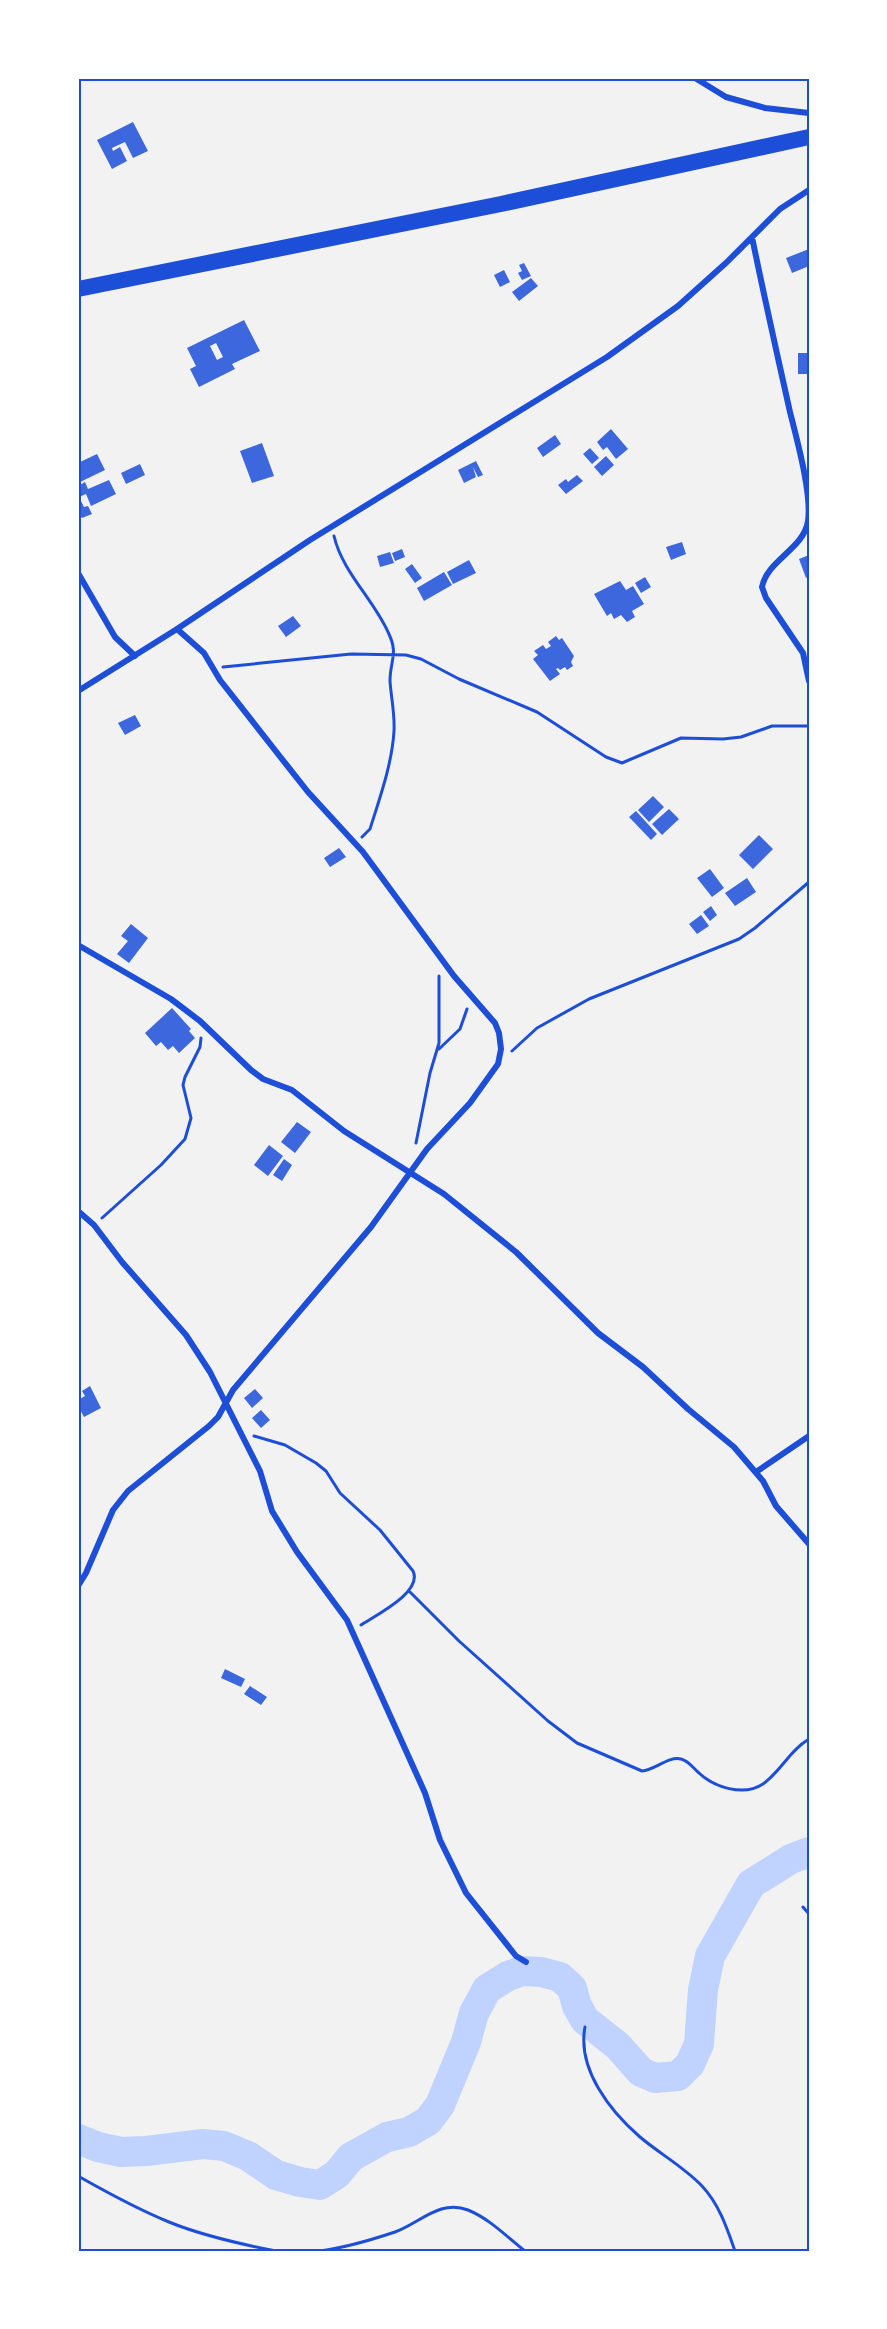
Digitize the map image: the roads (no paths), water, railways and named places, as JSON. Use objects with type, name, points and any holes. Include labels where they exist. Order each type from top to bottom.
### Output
[{"type":"highway","points":[[78,289],[501,204],[809,137]]},
{"type":"street","points":[[695,78],[726,97],[765,108],[809,113]]},
{"type":"street","points":[[78,691],[333,526],[617,351],[678,306],[780,209],[809,189]]},
{"type":"street","points":[[752,237],[800,455],[809,512],[808,524],[800,539],[768,571],[762,587],[766,598],[803,653],[809,681]]},
{"type":"street","points":[[78,573],[115,637],[135,656]]},
{"type":"street","points":[[78,1586],[86,1573],[113,1510],[128,1491],[218,1417],[225,1403],[254,1364],[371,1227],[409,1173],[470,1103],[498,1064],[501,1049],[495,1023],[433,948],[354,843],[308,792],[198,648],[177,629]]},
{"type":"street","points":[[78,945],[160,991],[200,1021],[250,1070],[263,1079],[292,1090],[344,1131],[444,1194],[516,1251],[598,1333],[643,1367],[688,1409],[734,1447],[756,1472],[776,1506],[809,1544]]},
{"type":"street","points":[[78,1211],[94,1225],[122,1262],[186,1335],[210,1372],[260,1471],[272,1511],[279,1524],[339,1606],[352,1631],[425,1793],[432,1821],[453,1871],[466,1893],[516,1956],[526,1962]]},
{"type":"street","points":[[756,1472],[809,1436]]},
{"type":"waterway","points":[[78,2139],[98,2147],[121,2152],[203,2144],[224,2146],[248,2156],[276,2175],[320,2185],[337,2174],[351,2157],[387,2137],[409,2132],[428,2121],[440,2105],[466,2042],[474,2013],[487,1989],[508,1976],[522,1971],[541,1972],[560,1977],[572,1988],[577,2006],[585,2020],[618,2046],[641,2072],[655,2078],[678,2076],[690,2064],[699,2044],[703,1990],[710,1956],[751,1884],[791,1859],[809,1852]]}]
